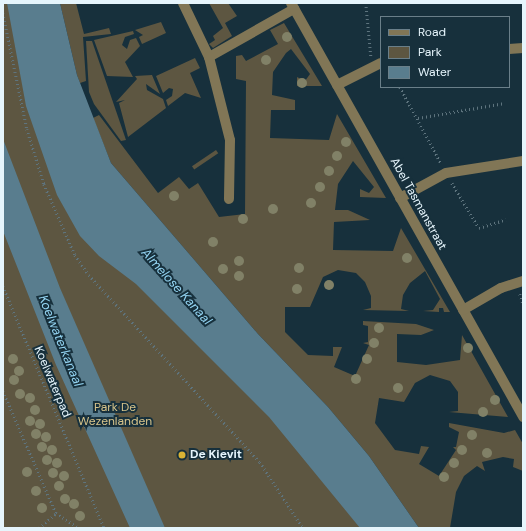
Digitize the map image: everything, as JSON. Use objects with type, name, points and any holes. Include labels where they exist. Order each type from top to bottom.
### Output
[{"type":"street","points":[[183,3],[209,57],[230,140],[229,199]]},
{"type":"street","points":[[209,57],[293,6]]},
{"type":"street","name":"Abel Tasmanstraat","points":[[293,6],[523,417]]},
{"type":"street","points":[[510,49],[523,48]]},
{"type":"street","points":[[337,85],[376,64]]},
{"type":"street","points":[[400,198],[446,173],[523,161]]},
{"type":"street","points":[[463,310],[501,288],[523,281]]},
{"type":"path","points":[[366,3],[376,64]]},
{"type":"path","points":[[3,13],[27,130],[44,184],[75,255],[89,275],[260,462],[302,528]]},
{"type":"path","points":[[418,118],[505,103]]},
{"type":"path","name":"Koelwaterpad","points":[[3,286],[104,528]]},
{"type":"path","points":[[3,391],[56,514],[80,528]]},
{"type":"path","points":[[39,528],[56,514]]},
{"type":"green space","name":"Park De Wezenlanden","points":[[3,3],[9,3],[72,207],[304,449],[368,528],[3,528]]},
{"type":"green space","points":[[60,3],[76,3],[84,34],[109,28],[111,34],[83,37],[86,81],[80,83],[77,75]]},
{"type":"green space","points":[[209,3],[228,3],[237,16],[225,23],[232,36],[213,48],[209,44],[215,40],[213,36],[223,28]]},
{"type":"green space","points":[[161,22],[166,33],[142,44],[139,37],[143,35],[135,30]]},
{"type":"green space","points":[[284,23],[322,86],[297,86],[297,77],[305,81],[310,74],[291,49],[286,53],[273,72],[272,95],[295,100],[295,110],[271,110],[270,138],[329,140],[337,114],[386,198],[360,197],[360,189],[369,193],[374,187],[353,161],[338,184],[335,210],[348,210],[370,220],[334,222],[333,250],[393,251],[401,228],[450,312],[444,312],[443,308],[439,308],[439,312],[423,311],[433,310],[440,299],[425,271],[410,283],[403,295],[401,309],[409,311],[363,310],[371,308],[371,296],[365,282],[356,273],[338,270],[323,277],[310,307],[285,307],[285,332],[308,355],[333,356],[333,347],[342,347],[334,367],[355,376],[369,345],[363,343],[368,342],[368,326],[363,325],[363,321],[416,324],[434,330],[421,335],[397,334],[397,362],[426,365],[460,360],[462,335],[508,417],[449,412],[458,411],[458,392],[450,381],[430,375],[415,383],[404,402],[379,398],[375,423],[395,450],[419,454],[421,446],[429,447],[419,464],[439,476],[456,450],[453,447],[456,447],[459,432],[449,427],[449,423],[504,433],[515,430],[523,444],[523,471],[513,467],[514,459],[503,457],[482,462],[485,471],[477,466],[464,476],[456,492],[450,528],[419,528],[369,456],[328,407],[258,334],[111,163],[93,118],[99,115],[158,193],[179,177],[189,189],[198,183],[219,217],[245,214],[246,81],[236,79],[236,56],[242,55],[246,61],[278,44],[270,30]]},
{"type":"green space","points":[[133,31],[134,34],[125,37],[122,45],[127,49],[130,40],[136,38],[140,46],[125,62],[133,77],[107,76],[94,40]]},
{"type":"green space","points":[[86,41],[92,41],[126,140],[121,141],[94,104],[89,92]]},
{"type":"green space","points":[[195,58],[200,68],[190,73],[201,98],[185,93],[168,106],[166,100],[172,96],[173,89],[169,88],[163,93],[156,76]]},
{"type":"green space","points":[[152,75],[160,94],[146,84],[147,90],[163,99],[166,108],[128,137],[119,103],[125,100],[116,102],[137,79],[135,76]]},
{"type":"green space","points":[[216,150],[218,153],[194,170],[192,166]]},
{"type":"water","name":"Almelose Kanaal","points":[[7,3],[60,3],[77,75],[111,163],[258,334],[328,407],[369,456],[419,528],[360,528],[269,417],[136,284],[99,256],[80,236],[57,195],[26,106]]},
{"type":"water","name":"Koelwaterkanaal","points":[[3,139],[60,288],[165,528],[130,528],[56,365],[3,231]]},
{"type":"place","name":"De Kievit","points":[[182,455]]}]
